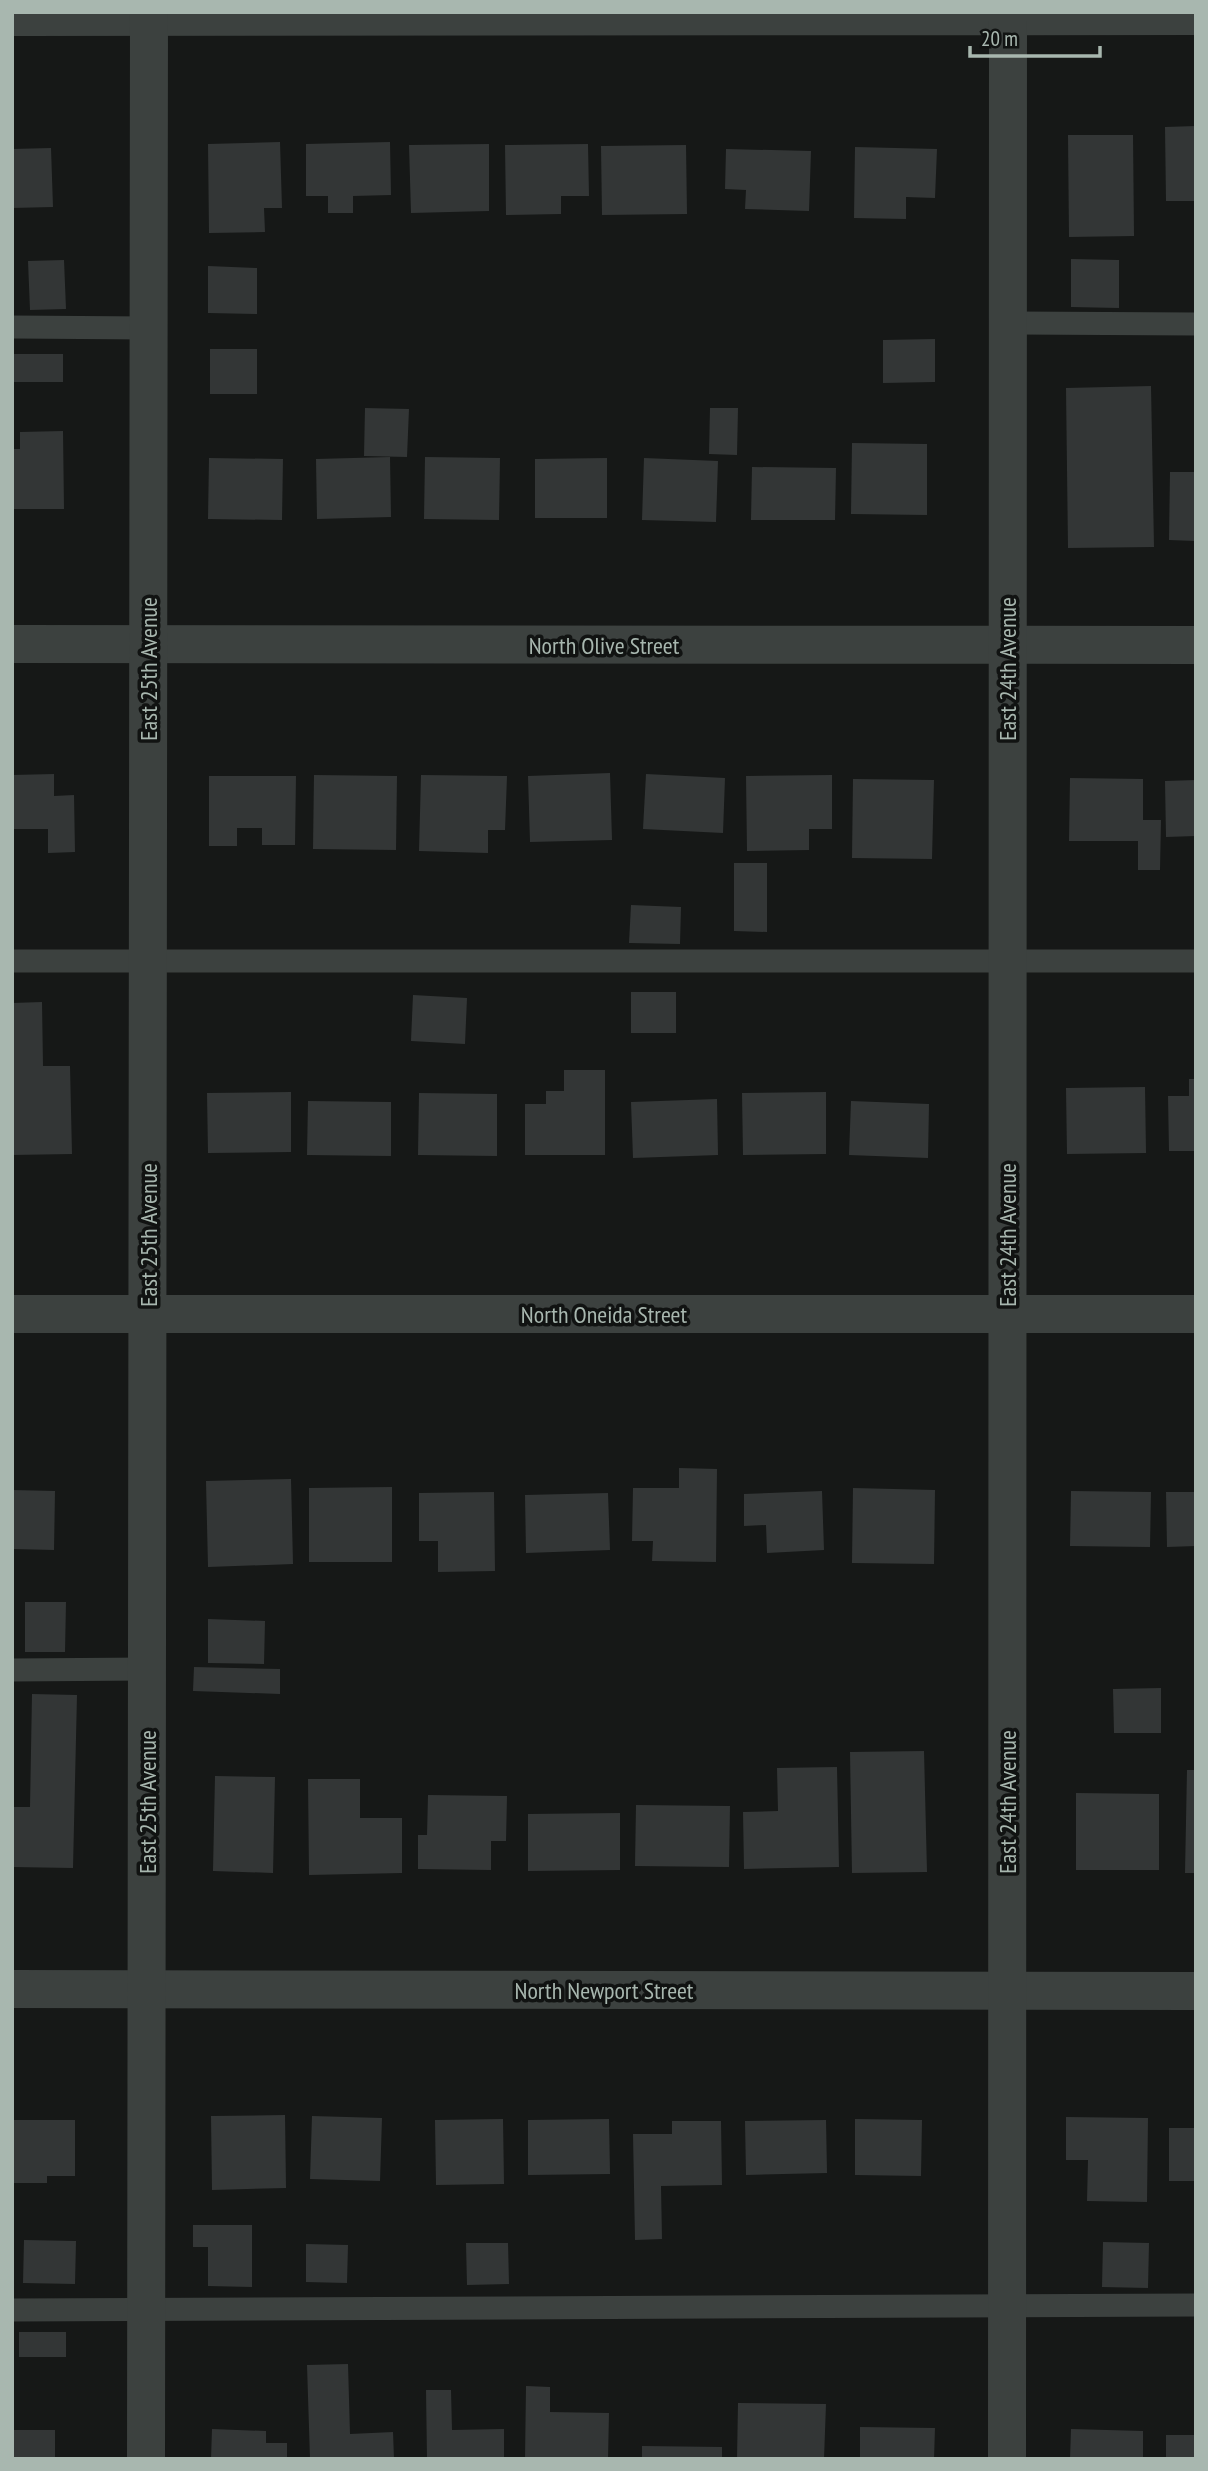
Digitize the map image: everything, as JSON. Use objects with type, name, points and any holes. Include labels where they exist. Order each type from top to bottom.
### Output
[{"type":"street","points":[[12,17],[1008,14],[1196,16]]},
{"type":"street","name":"East 24th Avenue","points":[[1007,2459],[1008,14]]},
{"type":"street","name":"East 25th Avenue","points":[[146,2459],[149,15]]},
{"type":"street","name":"North Olive Street","points":[[12,644],[1196,646]]},
{"type":"street","name":"North Oneida Street","points":[[12,1314],[1196,1314]]},
{"type":"street","name":"North Newport Street","points":[[12,1989],[1196,1991]]},
{"type":"lane","points":[[1008,323],[1196,324]]},
{"type":"lane","points":[[12,327],[149,328]]},
{"type":"lane","points":[[12,961],[1196,961]]},
{"type":"lane","points":[[12,1670],[147,1669]]},
{"type":"lane","points":[[12,2311],[1196,2305]]},
{"type":"building","points":[[1196,126],[1196,201],[1166,201],[1165,127]]},
{"type":"building","points":[[1068,135],[1133,135],[1134,236],[1069,237]]},
{"type":"building","points":[[280,142],[282,208],[264,208],[265,232],[209,233],[208,144]]},
{"type":"building","points":[[390,142],[391,195],[353,196],[353,213],[328,213],[328,196],[306,196],[306,144]]},
{"type":"building","points":[[489,144],[489,211],[411,213],[409,145]]},
{"type":"building","points":[[588,144],[589,196],[561,196],[561,214],[506,215],[505,145]]},
{"type":"building","points":[[686,145],[687,214],[602,215],[601,146]]},
{"type":"building","points":[[855,147],[937,149],[935,198],[906,197],[906,219],[854,218]]},
{"type":"building","points":[[51,148],[53,207],[12,208],[12,149]]},
{"type":"building","points":[[726,149],[811,151],[809,211],[745,209],[746,190],[725,189]]},
{"type":"building","points":[[1071,259],[1119,260],[1119,308],[1071,307]]},
{"type":"building","points":[[64,260],[66,309],[30,310],[28,261]]},
{"type":"building","points":[[208,266],[257,268],[257,314],[208,313]]},
{"type":"building","points":[[935,339],[935,382],[883,383],[883,340]]},
{"type":"building","points":[[210,349],[257,349],[257,394],[210,394]]},
{"type":"building","points":[[12,354],[63,354],[63,382],[12,382]]},
{"type":"building","points":[[1151,386],[1154,547],[1068,548],[1066,388]]},
{"type":"building","points":[[365,408],[409,409],[407,457],[364,456]]},
{"type":"building","points":[[710,408],[738,408],[737,455],[709,454]]},
{"type":"building","points":[[63,431],[64,509],[12,509],[12,449],[20,449],[20,432]]},
{"type":"building","points":[[852,443],[927,444],[927,515],[851,514]]},
{"type":"building","points":[[390,457],[391,517],[317,519],[316,459]]},
{"type":"building","points":[[425,457],[500,458],[499,520],[424,519]]},
{"type":"building","points":[[209,458],[283,459],[282,520],[208,519]]},
{"type":"building","points":[[607,458],[607,518],[535,518],[535,459]]},
{"type":"building","points":[[644,458],[718,461],[716,522],[642,520]]},
{"type":"building","points":[[752,467],[836,468],[835,520],[751,520]]},
{"type":"building","points":[[1170,472],[1196,472],[1196,541],[1169,540]]},
{"type":"building","points":[[610,773],[612,840],[530,842],[528,776]]},
{"type":"building","points":[[54,774],[54,796],[74,795],[75,852],[48,853],[48,829],[12,829],[12,775]]},
{"type":"building","points":[[646,774],[725,778],[723,833],[643,829]]},
{"type":"building","points":[[314,775],[397,776],[396,850],[313,849]]},
{"type":"building","points":[[421,775],[507,776],[505,830],[488,830],[488,853],[419,851]]},
{"type":"building","points":[[832,775],[832,829],[809,829],[809,850],[747,851],[746,776]]},
{"type":"building","points":[[209,776],[296,776],[295,845],[262,845],[262,828],[237,828],[237,846],[209,846]]},
{"type":"building","points":[[1070,778],[1143,779],[1143,820],[1161,820],[1160,870],[1138,870],[1138,841],[1069,841]]},
{"type":"building","points":[[853,779],[934,780],[932,859],[852,858]]},
{"type":"building","points":[[1196,780],[1196,836],[1166,837],[1165,781]]},
{"type":"building","points":[[734,863],[767,863],[767,932],[734,931]]},
{"type":"building","points":[[631,905],[681,907],[680,944],[629,943]]},
{"type":"building","points":[[631,992],[676,992],[676,1033],[631,1033]]},
{"type":"building","points":[[413,995],[467,998],[465,1044],[411,1041]]},
{"type":"building","points":[[42,1002],[43,1066],[70,1066],[72,1154],[12,1155],[12,1003]]},
{"type":"building","points":[[564,1070],[605,1070],[605,1155],[525,1155],[525,1104],[546,1104],[546,1091],[564,1091]]},
{"type":"building","points":[[1189,1079],[1196,1079],[1196,1151],[1169,1151],[1168,1096],[1189,1096]]},
{"type":"building","points":[[1145,1087],[1146,1153],[1067,1154],[1066,1088]]},
{"type":"building","points":[[291,1092],[291,1152],[208,1153],[207,1093]]},
{"type":"building","points":[[826,1092],[826,1154],[743,1155],[742,1093]]},
{"type":"building","points":[[419,1093],[497,1094],[497,1156],[418,1155]]},
{"type":"building","points":[[717,1099],[718,1155],[633,1158],[631,1102]]},
{"type":"building","points":[[308,1101],[391,1102],[391,1156],[307,1155]]},
{"type":"building","points":[[851,1101],[929,1104],[928,1158],[849,1155]]},
{"type":"building","points":[[679,1468],[717,1469],[716,1562],[652,1561],[653,1541],[632,1541],[633,1488],[679,1488]]},
{"type":"building","points":[[291,1479],[293,1564],[208,1567],[206,1481]]},
{"type":"building","points":[[392,1487],[392,1562],[309,1562],[309,1488]]},
{"type":"building","points":[[853,1488],[935,1490],[934,1564],[852,1563]]},
{"type":"building","points":[[12,1490],[55,1491],[54,1550],[12,1549]]},
{"type":"building","points":[[822,1491],[824,1550],[767,1553],[766,1525],[744,1526],[744,1494]]},
{"type":"building","points":[[1071,1491],[1151,1492],[1150,1547],[1070,1546]]},
{"type":"building","points":[[494,1492],[495,1571],[438,1572],[438,1541],[419,1541],[419,1493]]},
{"type":"building","points":[[1166,1492],[1196,1492],[1196,1546],[1167,1547]]},
{"type":"building","points":[[608,1493],[610,1550],[526,1553],[525,1495]]},
{"type":"building","points":[[25,1602],[66,1602],[65,1652],[25,1652]]},
{"type":"building","points":[[208,1619],[265,1621],[264,1664],[208,1663]]},
{"type":"building","points":[[194,1667],[280,1669],[280,1694],[193,1691]]},
{"type":"building","points":[[1161,1688],[1161,1733],[1114,1733],[1113,1689]]},
{"type":"building","points":[[32,1694],[77,1695],[73,1868],[12,1867],[12,1807],[30,1807]]},
{"type":"building","points":[[924,1751],[927,1872],[852,1873],[850,1752]]},
{"type":"building","points":[[837,1767],[839,1867],[744,1869],[743,1812],[778,1811],[777,1768]]},
{"type":"building","points":[[1187,1770],[1196,1770],[1196,1873],[1185,1873]]},
{"type":"building","points":[[215,1776],[275,1777],[273,1873],[213,1871]]},
{"type":"building","points":[[308,1779],[360,1779],[360,1818],[402,1818],[402,1873],[309,1875]]},
{"type":"building","points":[[1076,1793],[1159,1794],[1159,1870],[1076,1870]]},
{"type":"building","points":[[428,1795],[507,1796],[506,1841],[491,1841],[491,1870],[418,1869],[418,1835],[427,1835]]},
{"type":"building","points":[[636,1805],[730,1806],[729,1867],[635,1866]]},
{"type":"building","points":[[620,1813],[620,1870],[528,1871],[528,1814]]},
{"type":"building","points":[[285,2115],[286,2188],[212,2190],[211,2116]]},
{"type":"building","points":[[312,2116],[382,2118],[380,2181],[310,2179]]},
{"type":"building","points":[[1066,2117],[1148,2118],[1147,2202],[1087,2201],[1088,2160],[1066,2160]]},
{"type":"building","points":[[503,2119],[504,2184],[436,2185],[435,2120]]},
{"type":"building","points":[[609,2119],[610,2174],[528,2175],[528,2120]]},
{"type":"building","points":[[855,2119],[922,2120],[921,2176],[855,2175]]},
{"type":"building","points":[[12,2120],[75,2120],[75,2176],[47,2176],[47,2183],[12,2183]]},
{"type":"building","points":[[826,2120],[827,2173],[746,2175],[745,2121]]},
{"type":"building","points":[[672,2121],[721,2121],[722,2185],[661,2186],[662,2239],[635,2240],[633,2134],[672,2134]]},
{"type":"building","points":[[1169,2128],[1196,2128],[1196,2181],[1169,2181]]},
{"type":"building","points":[[193,2225],[252,2225],[252,2287],[208,2286],[208,2247],[193,2247]]},
{"type":"building","points":[[24,2240],[76,2241],[75,2284],[23,2283]]},
{"type":"building","points":[[1103,2242],[1149,2243],[1148,2288],[1102,2287]]},
{"type":"building","points":[[466,2243],[508,2243],[509,2284],[467,2285]]},
{"type":"building","points":[[306,2244],[348,2245],[347,2283],[306,2282]]},
{"type":"building","points":[[19,2332],[66,2332],[66,2357],[19,2357]]},
{"type":"building","points":[[348,2364],[350,2434],[393,2432],[394,2459],[310,2459],[307,2365]]},
{"type":"building","points":[[526,2386],[550,2387],[550,2412],[609,2413],[608,2459],[525,2459]]},
{"type":"building","points":[[426,2390],[451,2390],[452,2430],[504,2429],[504,2459],[427,2459]]},
{"type":"building","points":[[738,2403],[826,2404],[824,2459],[737,2459]]},
{"type":"building","points":[[860,2427],[935,2428],[934,2459],[860,2459]]},
{"type":"building","points":[[212,2429],[266,2431],[266,2443],[287,2443],[287,2459],[211,2459]]},
{"type":"building","points":[[1071,2429],[1143,2431],[1143,2459],[1070,2459]]},
{"type":"building","points":[[12,2430],[55,2430],[55,2459],[12,2459]]},
{"type":"building","points":[[1166,2435],[1196,2435],[1196,2459],[1166,2459]]},
{"type":"building","points":[[642,2446],[722,2447],[722,2459],[642,2459]]}]
